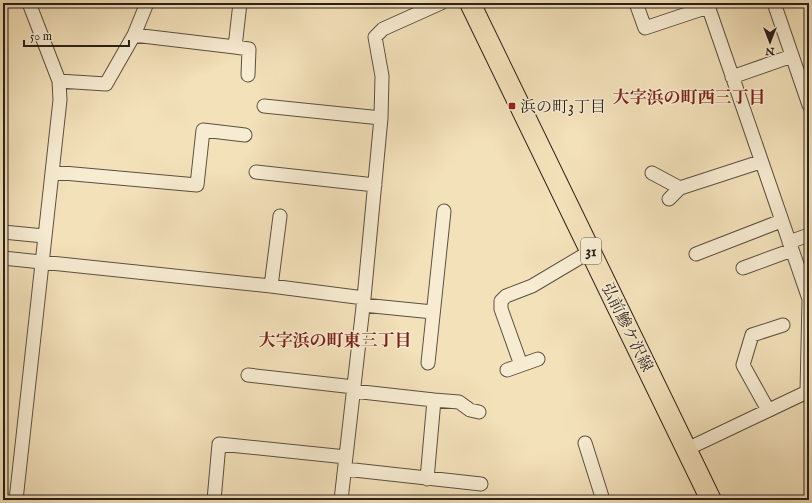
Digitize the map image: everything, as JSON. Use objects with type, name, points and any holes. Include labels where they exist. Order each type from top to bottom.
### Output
[{"type":"main road","name":"弘前鰺ケ沢線","points":[[470,3],[711,500]]},
{"type":"street","points":[[16,500],[60,100],[59,81],[29,3]]},
{"type":"street","points":[[59,81],[106,84],[134,35],[147,3]]},
{"type":"street","points":[[235,47],[240,3]]},
{"type":"street","points":[[342,500],[364,301],[381,118],[382,76],[375,37],[383,29],[441,3]]},
{"type":"street","points":[[636,3],[645,28],[708,5],[760,162],[809,299],[808,392],[687,449]]},
{"type":"street","points":[[774,3],[809,105]]},
{"type":"street","points":[[134,35],[249,49],[248,75]]},
{"type":"street","points":[[732,77],[792,56]]},
{"type":"street","points":[[264,106],[381,118]]},
{"type":"street","points":[[52,172],[197,186],[203,130],[245,135]]},
{"type":"street","points":[[669,199],[680,188],[760,162]]},
{"type":"street","points":[[256,172],[375,185]]},
{"type":"street","points":[[652,173],[680,188]]},
{"type":"street","points":[[428,364],[444,212]]},
{"type":"street","points":[[271,286],[280,216]]},
{"type":"street","points":[[696,254],[781,221]]},
{"type":"street","points":[[3,232],[44,236]]},
{"type":"street","points":[[743,268],[791,246],[809,235]]},
{"type":"street","points":[[521,365],[501,309],[501,301],[506,296],[532,286],[591,251]]},
{"type":"street","points":[[3,258],[271,286],[433,312]]},
{"type":"street","points":[[768,410],[743,365],[752,335],[783,325]]},
{"type":"street","points":[[507,370],[538,359]]},
{"type":"street","points":[[248,375],[459,402],[470,410],[479,412]]},
{"type":"street","points":[[427,478],[434,400]]},
{"type":"street","points":[[585,442],[603,500]]},
{"type":"street","points":[[214,500],[219,444],[345,463],[427,478],[481,484]]},
{"type":"place","name":"浜の町3丁目","points":[[512,106]]},
{"type":"district","name":"大字浜の町西三丁目","points":[[689,97]]},
{"type":"district","name":"大字浜の町東三丁目","points":[[335,340]]}]
